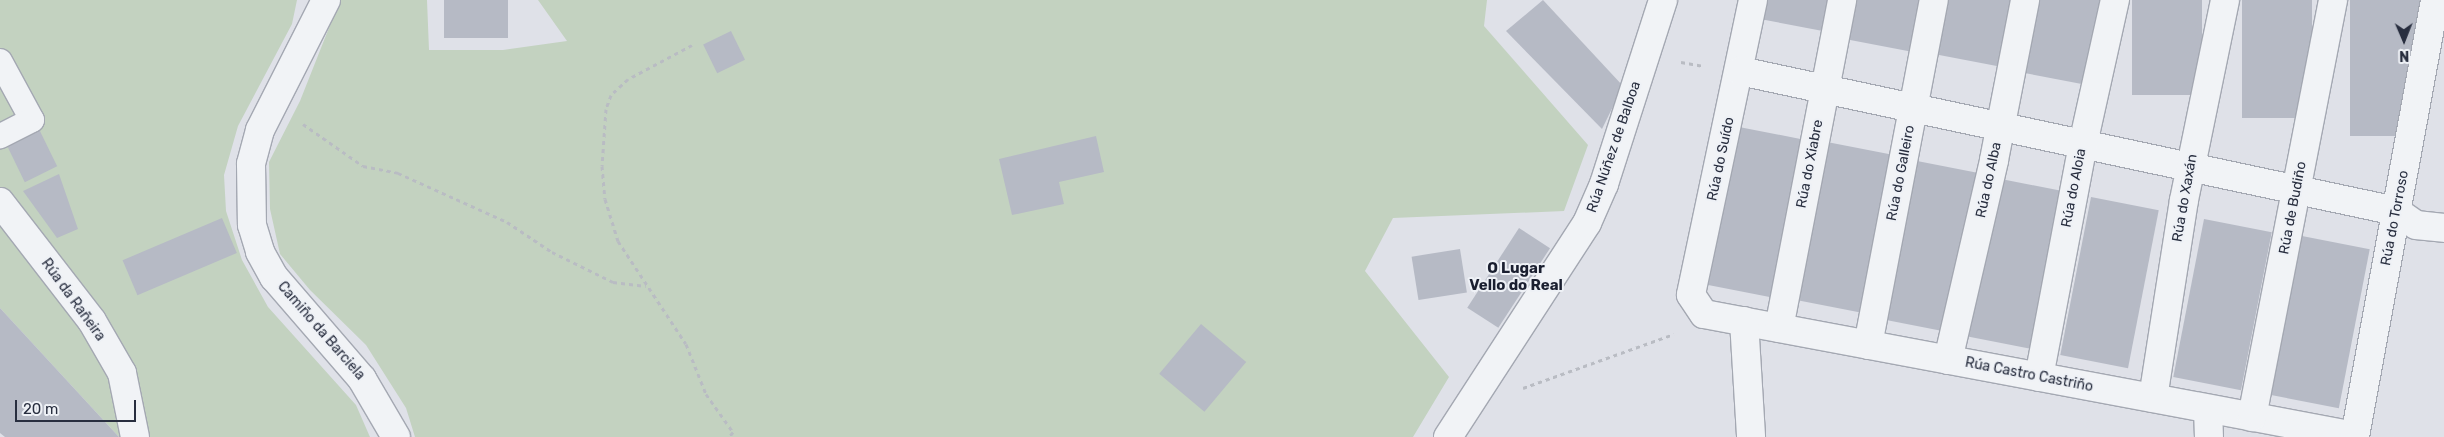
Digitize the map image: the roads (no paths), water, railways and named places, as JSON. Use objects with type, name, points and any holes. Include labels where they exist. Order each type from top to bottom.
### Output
[{"type":"street","name":"Camiño da Barciela","points":[[326,0],[260,130],[251,164],[252,225],[260,252],[274,278],[307,319],[362,379],[396,437]]},
{"type":"street","name":"Rúa Núñez de Balboa","points":[[1448,437],[1588,223],[1604,184],[1663,0]]},
{"type":"street","name":"Rúa do Suído","points":[[1704,314],[1691,295],[1754,0]]},
{"type":"street","name":"Rúa do Xiabre","points":[[1779,328],[1842,0]]},
{"type":"street","name":"Rúa do Galleiro","points":[[1868,345],[1934,0]]},
{"type":"street","name":"Rúa do Alba","points":[[1948,360],[2000,126],[2025,0]]},
{"type":"street","name":"Rúa do Aloia","points":[[2039,377],[2083,144],[2115,0]]},
{"type":"street","name":"Rúa do Xaxán","points":[[2152,398],[2191,167],[2225,0]]},
{"type":"street","name":"Rúa de Budiño","points":[[2252,417],[2333,0]]},
{"type":"street","name":"Rúa do Torroso","points":[[2355,436],[2435,0]]},
{"type":"street","points":[[1740,71],[2396,211],[2416,225],[2444,228]]},
{"type":"street","name":"Rúa da Rañeira","points":[[0,202],[92,321],[122,373],[135,437]]},
{"type":"street","name":"Rúa Castro Castriño","points":[[1704,314],[2355,436]]},
{"type":"street","points":[[1744,321],[1751,437]]},
{"type":"street","points":[[2208,409],[2209,437]]},
{"type":"lane","points":[[0,61],[32,120],[0,136]]},
{"type":"district","name":"O Lugar Vello do Real","points":[[1516,276]]}]
